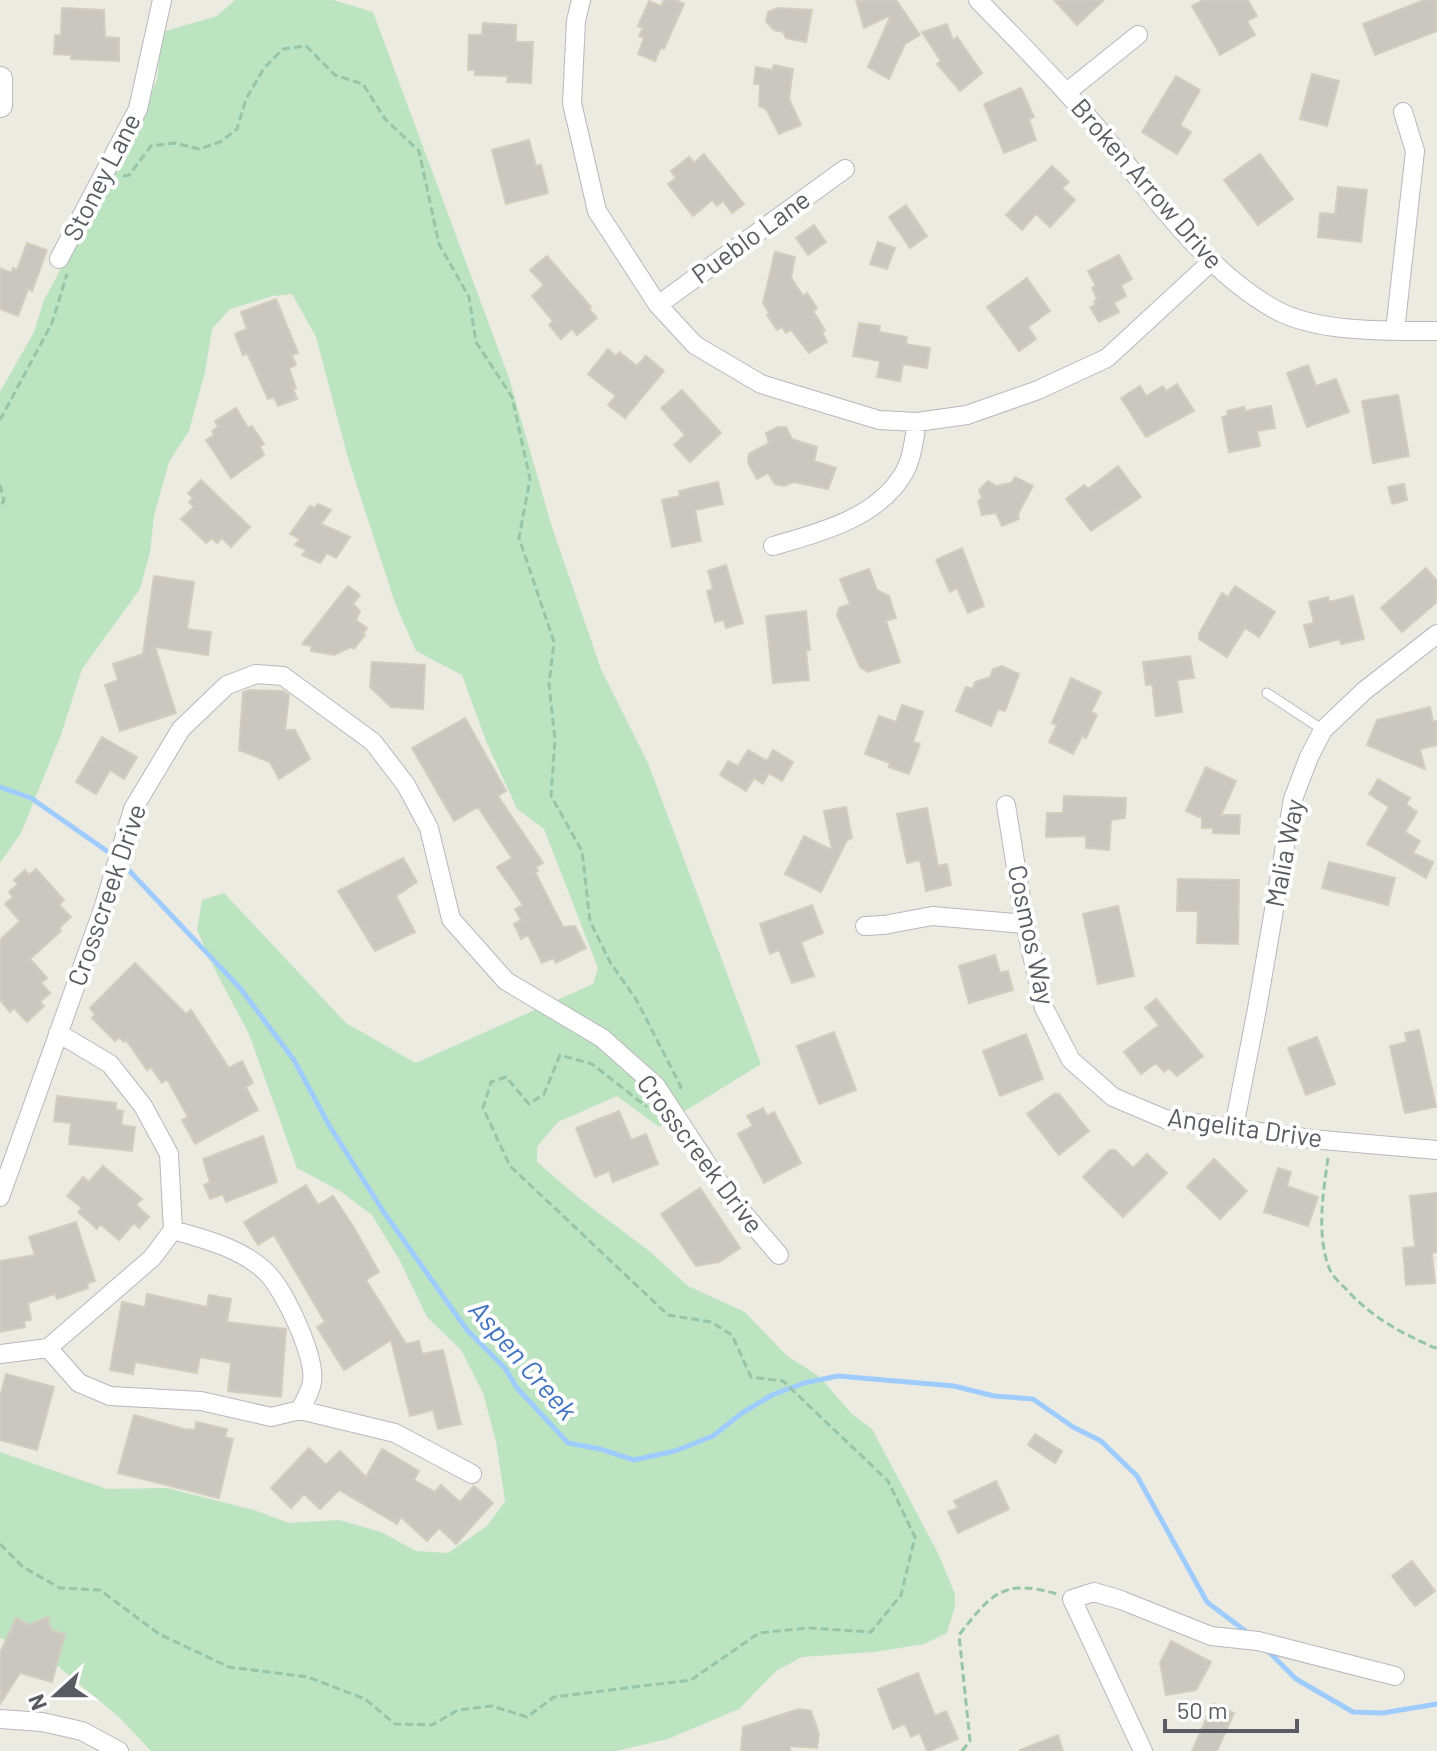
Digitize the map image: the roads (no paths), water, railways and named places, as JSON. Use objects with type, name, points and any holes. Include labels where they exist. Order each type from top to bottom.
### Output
[{"type":"street","name":"Stoney Lane","points":[[64,266],[138,109],[162,0]]},
{"type":"street","points":[[581,0],[576,21],[572,103],[597,211],[658,305],[695,345],[761,384],[879,420],[917,422],[967,415],[1038,390],[1107,358],[1211,262]]},
{"type":"street","name":"Broken Arrow Drive","points":[[978,0],[1067,92],[1211,262],[1278,311],[1305,320],[1361,331],[1437,331]]},
{"type":"street","points":[[1067,92],[1138,35]]},
{"type":"street","points":[[0,79],[0,105]]},
{"type":"street","points":[[1395,331],[1415,151],[1403,112]]},
{"type":"street","name":"Pueblo Lane","points":[[658,305],[845,169]]},
{"type":"street","points":[[773,546],[842,524],[880,500],[903,476],[917,422]]},
{"type":"street","name":"Malia Way","points":[[1234,1127],[1293,799],[1309,757],[1323,730],[1364,691],[1437,634]]},
{"type":"street","name":"Crosscreek Drive","points":[[0,1197],[103,909],[133,809],[181,729],[227,685],[256,674],[283,676],[373,742],[406,785],[429,828],[451,919],[506,981],[602,1038],[656,1086],[726,1193],[779,1255]]},
{"type":"street","name":"Cosmos Way","points":[[1006,805],[1025,924],[1044,1008],[1071,1060]]},
{"type":"street","points":[[865,926],[932,916],[1025,924]]},
{"type":"street","points":[[0,1354],[48,1348],[152,1258],[173,1230],[169,1154],[143,1106],[110,1064],[58,1033]]},
{"type":"street","name":"Angelita Drive","points":[[1071,1060],[1113,1097],[1165,1119],[1331,1141],[1437,1150]]},
{"type":"street","points":[[173,1230],[224,1245],[267,1273],[291,1307],[305,1346],[312,1381],[300,1410]]},
{"type":"street","points":[[48,1348],[79,1383],[110,1396],[157,1396],[201,1401],[271,1417],[300,1410],[395,1433],[472,1474]]},
{"type":"street","points":[[1143,1751],[1072,1599],[1094,1592],[1211,1636],[1258,1641],[1395,1676]]},
{"type":"street","points":[[0,1719],[42,1722],[82,1731],[119,1751]]},
{"type":"lane","points":[[1267,693],[1323,730]]},
{"type":"waterway","name":"Aspen Creek","points":[[0,787],[31,798],[114,856]]},
{"type":"waterway","name":"Aspen Creek","points":[[122,863],[240,988],[294,1060],[329,1125],[383,1211],[467,1330],[505,1368],[517,1388],[568,1443],[634,1460],[675,1451],[713,1436],[772,1395],[804,1383],[838,1376],[954,1386],[994,1396],[1033,1399],[1073,1427],[1101,1441],[1137,1476],[1207,1602],[1248,1633]]},
{"type":"waterway","name":"Aspen Creek","points":[[1267,1650],[1296,1679],[1353,1712],[1383,1713],[1437,1704]]}]
